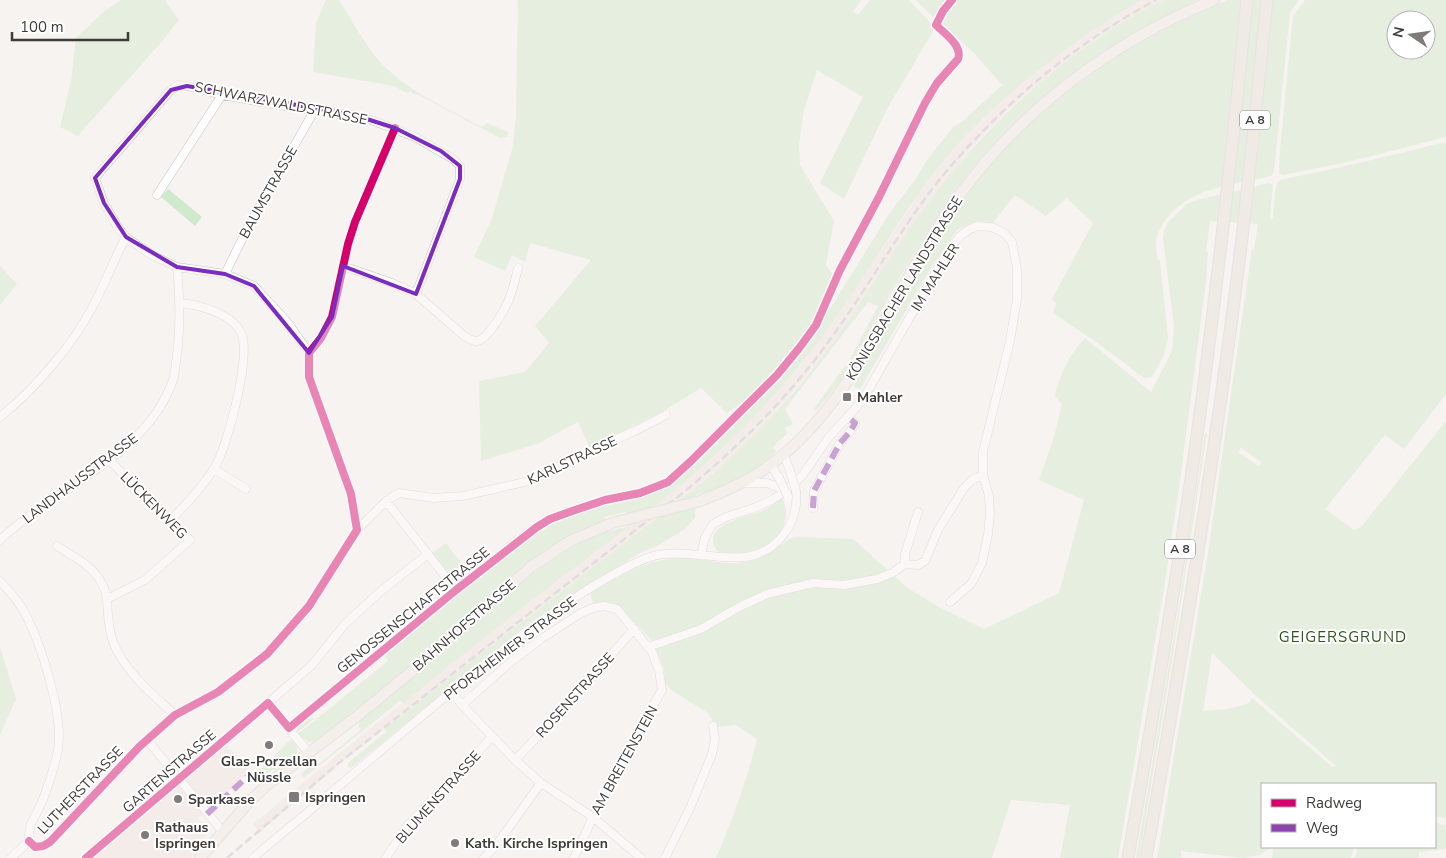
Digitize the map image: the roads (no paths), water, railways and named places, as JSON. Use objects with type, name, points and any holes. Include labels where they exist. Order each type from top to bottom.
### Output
[{"type":"highway","name":"A 8","points":[[1128,858],[1185,518],[1222,238],[1247,0]]},
{"type":"highway","name":"A 8","points":[[1146,858],[1197,559],[1241,240],[1267,0]]},
{"type":"main road","name":"KÖNIGSBACHER LANDSTRASSE","points":[[771,465],[810,430],[840,393],[945,216],[970,180],[996,151],[1042,106],[1088,69],[1149,31],[1214,0]]},
{"type":"main road","name":"BAHNHOFSTRASSE","points":[[200,858],[258,793],[308,752],[356,717],[536,563],[570,541],[612,523],[700,501],[742,483],[771,465]]},
{"type":"street","name":"SCHWARZWALDSTRASSE","points":[[126,237],[117,226],[104,203],[95,178],[171,90],[178,85],[222,95],[314,111],[354,115],[395,128],[441,151],[460,166],[460,179],[416,294]]},
{"type":"street","points":[[157,195],[222,95]]},
{"type":"street","name":"BAUMSTRASSE","points":[[225,274],[249,225],[314,111]]},
{"type":"street","points":[[309,353],[321,338],[332,317],[355,222],[395,128]]},
{"type":"street","name":"IM MAHLER","points":[[701,555],[705,537],[713,524],[726,517],[767,502],[788,489],[802,476],[829,437],[862,401],[947,252],[960,236],[970,229],[978,226],[992,227],[1004,234],[1012,242],[1018,268],[1017,299],[1010,341],[985,438],[983,475],[989,496],[990,514],[982,564],[971,584],[950,602]]},
{"type":"street","points":[[0,417],[20,401],[68,345],[93,307],[126,237],[150,254],[177,267],[225,274],[254,286],[288,323],[309,353],[309,377],[351,494],[358,530]]},
{"type":"street","points":[[344,266],[392,283],[416,294],[470,340],[478,340],[484,337],[497,321],[512,294],[518,268]]},
{"type":"street","name":"LANDHAUSSTRASSE","points":[[0,540],[16,525],[109,460],[146,428],[164,401],[173,379],[179,341],[180,303],[177,267]]},
{"type":"street","points":[[171,520],[214,469],[223,452],[233,417],[244,348],[242,335],[228,318],[189,304],[180,303]]},
{"type":"street","name":"KARLSTRASSE","points":[[147,740],[175,715],[223,689],[267,654],[309,606],[358,530],[386,501],[399,493],[433,498],[463,496],[529,481],[603,445],[635,432],[666,414]]},
{"type":"street","points":[[813,508],[814,491],[840,443],[855,423],[848,417]]},
{"type":"street","name":"PFORZHEIMER STRASSE","points":[[253,858],[452,692],[542,620],[568,602],[624,569],[645,559],[663,554],[738,558],[752,556],[773,545],[789,527],[797,502],[796,491],[784,455]]},
{"type":"street","name":"LÜCKENWEG","points":[[106,600],[145,580],[190,540],[109,460]]},
{"type":"street","points":[[771,465],[776,481],[786,493],[793,516]]},
{"type":"street","points":[[214,469],[246,489]]},
{"type":"street","points":[[462,705],[513,660],[581,613],[604,606],[617,609],[648,648],[701,629],[739,607],[767,594],[813,583],[844,585],[877,579],[892,573],[905,564],[918,566],[925,561],[938,530],[964,488],[972,480],[983,475]]},
{"type":"street","points":[[742,483],[776,481]]},
{"type":"street","points":[[386,501],[456,590]]},
{"type":"street","points":[[905,564],[905,554],[918,512]]},
{"type":"street","name":"GENOSSENSCHAFTSTRASSE","points":[[290,728],[456,590],[531,532],[556,517]]},
{"type":"street","points":[[57,546],[96,572],[103,582],[108,624],[113,642],[120,655],[143,685],[175,715]]},
{"type":"street","name":"GARTENSTRASSE","points":[[86,858],[312,666],[345,624],[381,591],[428,554]]},
{"type":"street","points":[[0,581],[21,607],[31,626],[50,678],[59,733],[58,754],[41,804],[28,830],[29,841],[11,858]]},
{"type":"street","name":"ROSENSTRASSE","points":[[515,760],[634,630]]},
{"type":"street","name":"AM BREITENSTEIN","points":[[574,858],[592,817],[662,690],[659,671],[652,652],[648,648]]},
{"type":"street","points":[[452,692],[492,737],[541,783],[592,817],[641,858]]},
{"type":"street","points":[[268,703],[308,752]]},
{"type":"street","points":[[666,858],[693,801],[712,754],[715,738],[713,726]]},
{"type":"street","name":"BLUMENSTRASSE","points":[[386,858],[407,826],[492,737]]},
{"type":"street","points":[[147,740],[223,832]]},
{"type":"street","name":"LUTHERSTRASSE","points":[[29,841],[36,847],[50,842],[147,740]]},
{"type":"street","points":[[484,858],[497,844],[541,783]]},
{"type":"railway","points":[[227,858],[340,762],[679,496],[739,443],[776,406],[810,366],[841,324],[928,195],[967,148],[1016,99],[1042,77],[1097,36],[1156,0]]},
{"type":"place","name":"Mahler","points":[[847,397]]},
{"type":"place","name":"Glas-Porzellan Nüssle","points":[[269,745]]},
{"type":"place","name":"Ispringen","points":[[294,797]]},
{"type":"place","name":"Sparkasse","points":[[178,799]]},
{"type":"place","name":"Rathaus Ispringen","points":[[145,835]]},
{"type":"place","name":"Kath. Kirche Ispringen","points":[[455,843]]},
{"type":"district","name":"GEIGERSGRUND","points":[[1343,637]]}]
